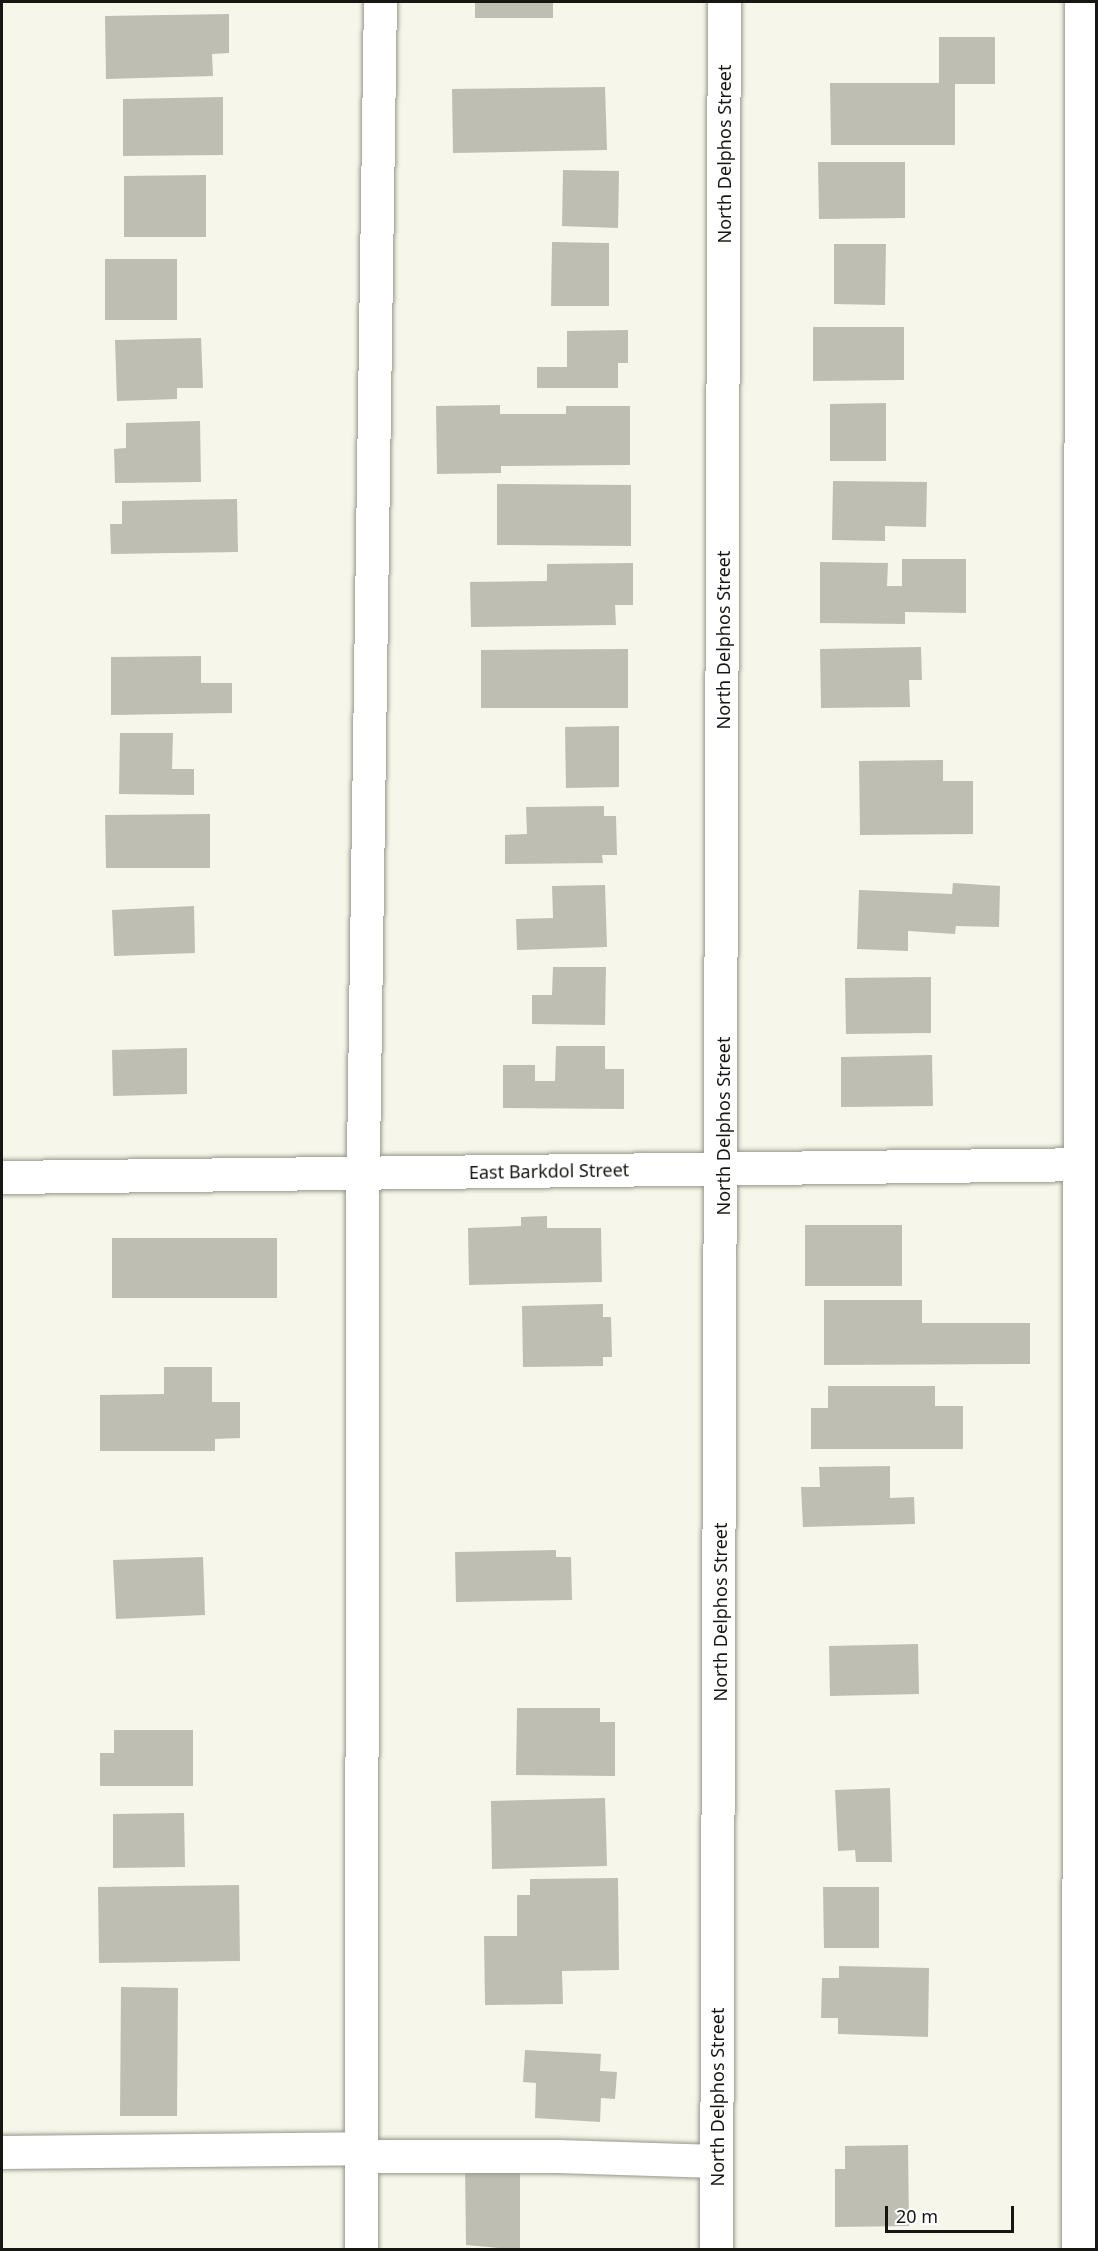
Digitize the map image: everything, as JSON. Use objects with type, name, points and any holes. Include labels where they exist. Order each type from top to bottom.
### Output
[{"type":"street","points":[[361,2250],[365,1173],[381,2]]},
{"type":"street","name":"North Delphos Street","points":[[716,2250],[723,1169],[724,2]]},
{"type":"street","points":[[1078,2250],[1088,1164],[1081,2]]},
{"type":"street","name":"East Barkdol Street","points":[[2,1177],[1088,1164]]},
{"type":"street","points":[[2,2152],[360,2152],[716,2161]]},
{"type":"building","points":[[475,2],[553,2],[553,18],[475,18]]},
{"type":"building","points":[[229,14],[229,53],[212,54],[213,76],[106,79],[105,16]]},
{"type":"building","points":[[939,37],[995,37],[995,84],[955,84],[955,145],[831,145],[830,83],[939,83]]},
{"type":"building","points":[[605,87],[607,150],[453,153],[452,89]]},
{"type":"building","points":[[223,97],[223,155],[123,156],[123,99]]},
{"type":"building","points":[[818,162],[905,162],[905,218],[819,219]]},
{"type":"building","points":[[563,170],[619,171],[618,228],[562,226]]},
{"type":"building","points":[[206,175],[206,237],[124,237],[124,176]]},
{"type":"building","points":[[552,242],[609,243],[609,306],[551,306]]},
{"type":"building","points":[[834,244],[886,244],[885,305],[834,304]]},
{"type":"building","points":[[105,259],[177,259],[177,320],[105,320]]},
{"type":"building","points":[[813,327],[904,327],[904,380],[813,381]]},
{"type":"building","points":[[628,330],[628,363],[618,363],[618,388],[537,388],[537,367],[567,367],[567,331]]},
{"type":"building","points":[[201,338],[203,388],[177,388],[177,399],[117,401],[115,340]]},
{"type":"building","points":[[886,403],[886,461],[830,461],[830,404]]},
{"type":"building","points":[[500,405],[500,414],[566,414],[566,406],[630,406],[630,465],[501,466],[501,473],[437,474],[436,406]]},
{"type":"building","points":[[200,421],[201,482],[115,483],[114,449],[126,448],[126,423]]},
{"type":"building","points":[[833,481],[927,482],[926,527],[885,526],[885,541],[832,540]]},
{"type":"building","points":[[497,484],[631,485],[631,546],[497,545]]},
{"type":"building","points":[[237,499],[238,552],[111,554],[110,524],[122,524],[122,501]]},
{"type":"building","points":[[902,559],[966,559],[966,613],[905,612],[905,624],[820,623],[820,562],[888,563],[887,586],[902,586]]},
{"type":"building","points":[[633,563],[633,605],[615,605],[616,625],[471,627],[470,582],[547,581],[547,564]]},
{"type":"building","points":[[921,647],[922,680],[909,680],[910,707],[821,708],[820,649]]},
{"type":"building","points":[[628,649],[628,708],[481,708],[481,650]]},
{"type":"building","points":[[201,656],[201,683],[232,683],[232,713],[111,715],[111,657]]},
{"type":"building","points":[[619,726],[619,787],[566,788],[565,727]]},
{"type":"building","points":[[120,733],[173,733],[172,769],[194,769],[194,795],[119,794]]},
{"type":"building","points":[[943,760],[943,781],[973,781],[973,834],[860,835],[859,761]]},
{"type":"building","points":[[604,806],[604,816],[616,816],[617,855],[602,855],[603,863],[505,864],[505,835],[527,834],[526,807]]},
{"type":"building","points":[[210,814],[210,868],[106,868],[105,815]]},
{"type":"building","points":[[953,883],[1000,886],[999,927],[956,926],[955,934],[908,931],[908,951],[857,949],[859,890],[952,894]]},
{"type":"building","points":[[605,885],[607,947],[517,950],[516,919],[553,918],[552,886]]},
{"type":"building","points":[[194,906],[195,953],[114,956],[112,910]]},
{"type":"building","points":[[553,967],[606,967],[605,1025],[532,1024],[532,995],[552,995]]},
{"type":"building","points":[[931,977],[931,1033],[846,1034],[845,978]]},
{"type":"building","points":[[556,1046],[605,1046],[605,1069],[624,1069],[624,1109],[503,1108],[503,1065],[535,1065],[535,1081],[555,1081]]},
{"type":"building","points":[[187,1048],[187,1094],[113,1096],[112,1050]]},
{"type":"building","points":[[932,1055],[933,1106],[841,1107],[841,1057]]},
{"type":"building","points":[[547,1216],[547,1228],[601,1228],[602,1282],[469,1285],[468,1228],[521,1226],[521,1217]]},
{"type":"building","points":[[805,1225],[902,1225],[902,1286],[805,1286]]},
{"type":"building","points":[[112,1238],[277,1238],[277,1298],[112,1298]]},
{"type":"building","points":[[824,1300],[922,1300],[922,1323],[1030,1323],[1030,1364],[824,1365]]},
{"type":"building","points":[[603,1304],[603,1317],[611,1317],[612,1357],[603,1357],[603,1366],[523,1367],[522,1306]]},
{"type":"building","points":[[164,1367],[212,1367],[212,1402],[240,1402],[240,1438],[215,1439],[215,1451],[100,1451],[100,1395],[164,1394]]},
{"type":"building","points":[[828,1386],[935,1386],[935,1406],[963,1406],[963,1449],[811,1449],[811,1408],[828,1408]]},
{"type":"building","points":[[890,1466],[890,1498],[914,1497],[915,1524],[803,1527],[801,1487],[820,1487],[819,1467]]},
{"type":"building","points":[[556,1550],[556,1557],[571,1557],[572,1600],[456,1602],[455,1552]]},
{"type":"building","points":[[203,1557],[205,1615],[116,1619],[113,1560]]},
{"type":"building","points":[[918,1644],[919,1694],[830,1696],[829,1646]]},
{"type":"building","points":[[517,1708],[600,1708],[600,1722],[615,1722],[615,1776],[516,1775]]},
{"type":"building","points":[[114,1730],[193,1730],[193,1786],[100,1786],[100,1753],[114,1753]]},
{"type":"building","points":[[890,1788],[892,1862],[856,1862],[855,1850],[838,1851],[835,1790]]},
{"type":"building","points":[[605,1798],[607,1866],[492,1869],[491,1801]]},
{"type":"building","points":[[184,1813],[185,1867],[113,1868],[113,1814]]},
{"type":"building","points":[[618,1878],[619,1970],[562,1971],[563,2004],[485,2005],[484,1936],[517,1936],[517,1895],[530,1895],[530,1879]]},
{"type":"building","points":[[239,1885],[240,1961],[99,1963],[98,1887]]},
{"type":"building","points":[[823,1887],[879,1887],[879,1948],[824,1948]]},
{"type":"building","points":[[839,1966],[929,1968],[928,2037],[838,2034],[838,2018],[821,2018],[822,1978],[839,1978]]},
{"type":"building","points":[[121,1987],[178,1988],[177,2116],[120,2116]]},
{"type":"building","points":[[525,2050],[601,2054],[600,2071],[617,2072],[615,2099],[601,2098],[600,2122],[535,2118],[536,2083],[523,2082]]},
{"type":"building","points":[[1094,2130],[1096,2130],[1096,2250],[1093,2250]]},
{"type":"building","points":[[908,2145],[909,2226],[835,2227],[835,2169],[845,2169],[845,2146]]},
{"type":"building","points":[[465,2163],[520,2163],[520,2250],[466,2245]]}]
